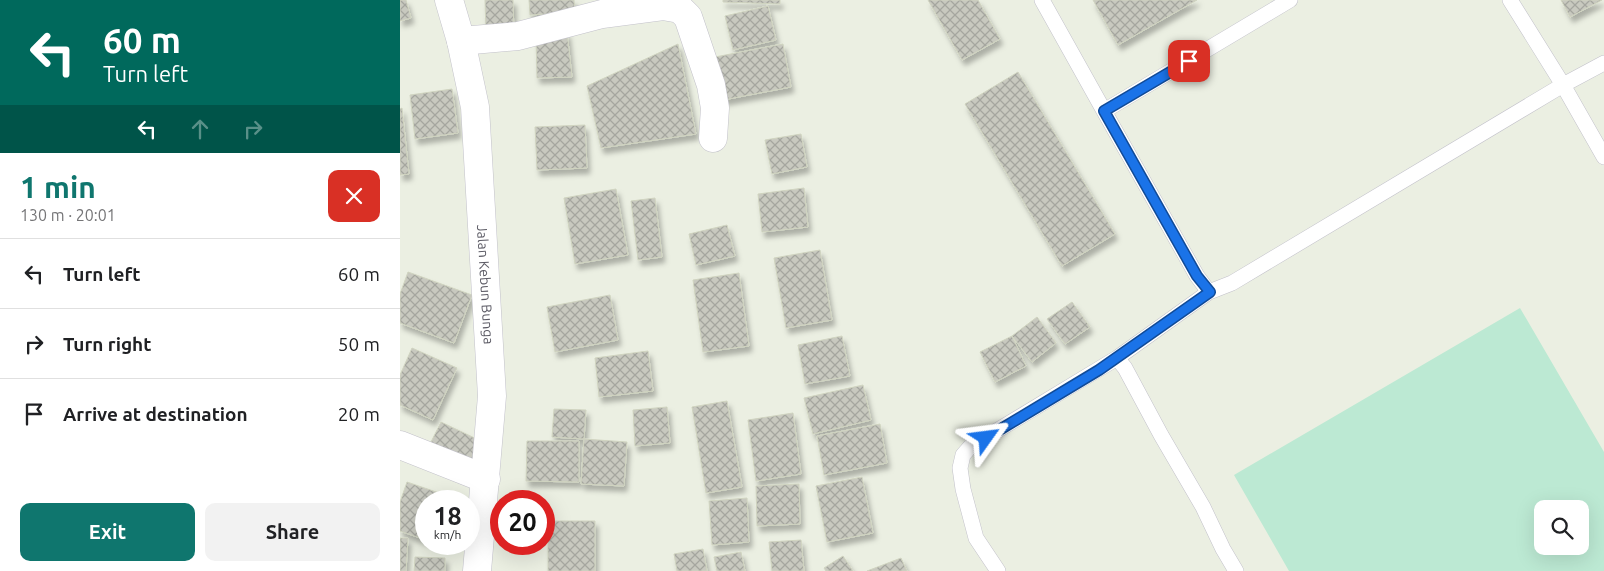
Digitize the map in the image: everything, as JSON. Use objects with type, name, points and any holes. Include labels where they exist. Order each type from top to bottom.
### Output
[{"type":"street","name":"Jalan Kebun Bunga","points":[[449,0],[461,41],[474,107],[492,396],[478,571]]},
{"type":"street","points":[[461,41],[518,36],[602,14],[663,6],[680,9],[688,17],[711,85],[715,108],[713,138]]},
{"type":"street","points":[[400,445],[486,479]]},
{"type":"lane","points":[[1042,0],[1197,276],[1210,292]]},
{"type":"lane","points":[[1104,111],[1290,0]]},
{"type":"lane","points":[[1510,0],[1563,85],[1604,156]]},
{"type":"lane","points":[[998,571],[976,538],[963,489],[960,468],[963,455],[970,447],[1117,358],[1210,292],[1232,283],[1563,85],[1604,63]]},
{"type":"lane","points":[[1117,358],[1125,368],[1203,507],[1236,571]]},
{"type":"green space","points":[[1520,308],[1604,452],[1604,571],[1289,571],[1234,475]]},
{"type":"building","points":[[400,0],[406,0],[411,18],[400,21]]},
{"type":"building","points":[[485,0],[513,0],[514,35],[486,36]]},
{"type":"building","points":[[529,0],[574,0],[575,12],[530,15]]},
{"type":"building","points":[[723,0],[780,0],[780,4],[723,2]]},
{"type":"building","points":[[928,0],[978,0],[1000,39],[962,60]]},
{"type":"building","points":[[1093,0],[1197,0],[1118,45]]},
{"type":"building","points":[[1561,0],[1602,0],[1570,17]]},
{"type":"building","points":[[768,6],[776,40],[733,50],[725,16]]},
{"type":"building","points":[[567,32],[572,77],[537,78],[536,41]]},
{"type":"building","points":[[678,44],[696,134],[601,148],[587,86]]},
{"type":"building","points":[[783,44],[791,87],[723,100],[715,57]]},
{"type":"building","points":[[1018,72],[1115,234],[1062,266],[965,104]]},
{"type":"building","points":[[452,89],[458,133],[415,139],[410,95]]},
{"type":"building","points":[[402,108],[409,174],[400,175],[400,109]]},
{"type":"building","points":[[585,125],[587,168],[537,170],[535,127]]},
{"type":"building","points":[[801,134],[807,167],[772,174],[765,140]]},
{"type":"building","points":[[804,188],[808,227],[762,232],[758,194]]},
{"type":"building","points":[[616,189],[628,255],[575,264],[564,198]]},
{"type":"building","points":[[655,198],[662,257],[638,260],[631,201]]},
{"type":"building","points":[[727,225],[735,256],[696,265],[689,234]]},
{"type":"building","points":[[820,250],[832,320],[786,328],[774,258]]},
{"type":"building","points":[[408,272],[472,295],[454,343],[400,323],[400,294]]},
{"type":"building","points":[[739,273],[749,346],[703,352],[693,280]]},
{"type":"building","points":[[610,295],[618,340],[555,352],[547,307]]},
{"type":"building","points":[[1072,302],[1090,327],[1065,344],[1047,319]]},
{"type":"building","points":[[1037,317],[1056,343],[1032,362],[1012,336]]},
{"type":"building","points":[[842,336],[850,376],[805,384],[798,345]]},
{"type":"building","points":[[1012,336],[1026,366],[995,382],[980,352]]},
{"type":"building","points":[[412,348],[457,368],[433,420],[400,405],[400,375]]},
{"type":"building","points":[[648,351],[653,391],[599,397],[595,358]]},
{"type":"building","points":[[863,385],[871,420],[813,434],[804,398]]},
{"type":"building","points":[[727,401],[742,487],[706,493],[692,407]]},
{"type":"building","points":[[667,407],[670,443],[635,446],[633,410]]},
{"type":"building","points":[[554,409],[586,410],[584,439],[552,437]]},
{"type":"building","points":[[793,413],[801,474],[756,481],[748,420]]},
{"type":"building","points":[[441,422],[483,442],[471,466],[429,446]]},
{"type":"building","points":[[880,424],[887,463],[824,475],[817,436]]},
{"type":"building","points":[[584,439],[627,442],[624,486],[581,484]]},
{"type":"building","points":[[527,441],[579,441],[579,482],[526,481]]},
{"type":"building","points":[[862,477],[873,533],[827,542],[816,486]]},
{"type":"building","points":[[407,482],[430,490],[415,490],[415,536],[400,531],[400,502]]},
{"type":"building","points":[[799,484],[800,524],[757,526],[756,486]]},
{"type":"building","points":[[747,498],[749,542],[712,545],[709,501]]},
{"type":"building","points":[[555,521],[595,521],[595,571],[548,571],[548,555],[555,555]]},
{"type":"building","points":[[400,538],[408,538],[406,571],[400,571]]},
{"type":"building","points":[[801,540],[804,571],[772,571],[769,542]]},
{"type":"building","points":[[703,549],[707,571],[677,571],[674,554]]},
{"type":"building","points":[[741,552],[745,571],[717,571],[714,557]]},
{"type":"building","points":[[843,556],[853,571],[826,571],[824,568]]},
{"type":"building","points":[[415,557],[445,558],[445,571],[414,571]]},
{"type":"building","points":[[901,558],[907,571],[867,571]]},
{"type":"route","points":[[986,438],[1099,370],[1210,292],[1197,276],[1104,111],[1189,61]]}]
